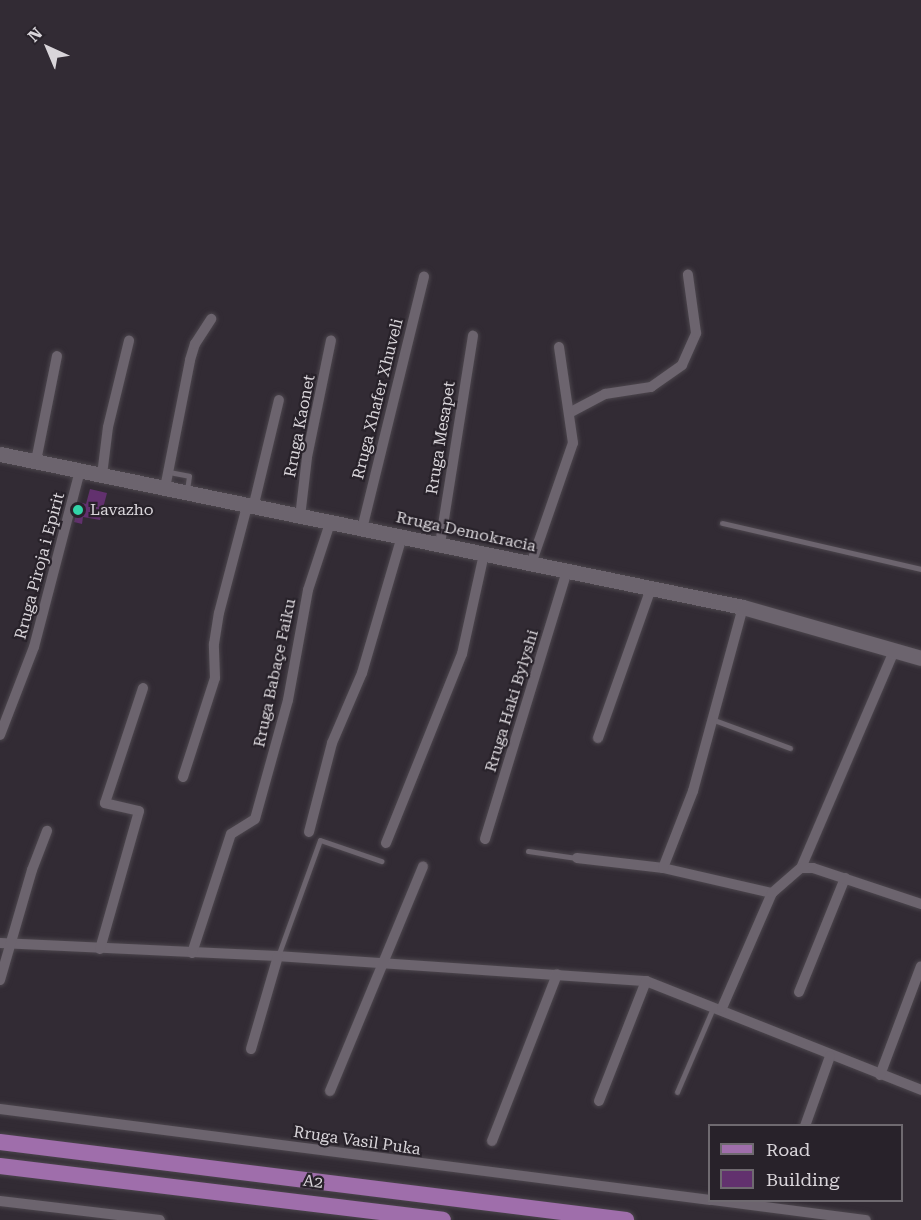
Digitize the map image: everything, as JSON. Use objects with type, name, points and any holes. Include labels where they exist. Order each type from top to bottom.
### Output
[{"type":"main road","name":"Rruga Demokracia","points":[[0,453],[300,518],[402,536],[743,607],[921,658]]},
{"type":"main road","name":"A2","points":[[0,1142],[626,1220]]},
{"type":"main road","name":"A2","points":[[0,1166],[443,1220]]},
{"type":"street","points":[[569,413],[605,394],[651,387],[682,365],[696,333],[688,275]]},
{"type":"street","name":"Rruga Xhafer Xhuveli","points":[[362,529],[424,277]]},
{"type":"street","points":[[165,488],[192,352],[211,319]]},
{"type":"street","name":"Rruga Mesapet","points":[[440,544],[473,336]]},
{"type":"street","points":[[102,475],[108,428],[129,340]]},
{"type":"street","name":"Rruga Kaonet","points":[[300,518],[307,457],[331,340]]},
{"type":"street","points":[[531,564],[573,443],[559,347]]},
{"type":"street","points":[[36,461],[57,356]]},
{"type":"street","points":[[183,777],[215,678],[214,644],[219,613],[279,400]]},
{"type":"street","name":"Rruga Piroja i Epirit","points":[[0,735],[34,647],[80,470]]},
{"type":"street","name":"Rruga Babaçe Faiku","points":[[192,953],[231,834],[255,819],[288,700],[308,590],[330,523]]},
{"type":"street","points":[[309,832],[332,743],[365,663],[402,536]]},
{"type":"street","points":[[386,843],[462,654],[484,554]]},
{"type":"street","name":"Rruga Haki Bylyshi","points":[[485,840],[567,571]]},
{"type":"street","points":[[598,738],[651,588]]},
{"type":"street","points":[[663,868],[693,791],[743,607]]},
{"type":"street","points":[[718,1007],[772,893],[801,868],[894,651]]},
{"type":"street","points":[[100,949],[139,811],[105,803],[144,688]]},
{"type":"street","points":[[0,980],[5,943],[47,831]]},
{"type":"street","points":[[577,858],[663,868],[772,893]]},
{"type":"street","points":[[330,1091],[423,867]]},
{"type":"street","points":[[801,868],[845,878],[921,904]]},
{"type":"street","points":[[799,992],[845,878]]},
{"type":"street","points":[[5,943],[278,956],[646,981],[718,1007],[830,1056],[921,1090]]},
{"type":"street","points":[[251,1049],[278,956]]},
{"type":"street","points":[[880,1075],[921,966]]},
{"type":"street","points":[[492,1141],[558,974]]},
{"type":"street","points":[[599,1101],[646,981]]},
{"type":"street","points":[[805,1124],[830,1056]]},
{"type":"street","name":"Rruga Vasil Puka","points":[[0,1109],[708,1200]]},
{"type":"street","points":[[0,1201],[100,1216],[160,1220]]},
{"type":"street","name":"Rruga Vasil Puka","points":[[739,1202],[782,1205],[866,1220]]},
{"type":"lane","points":[[168,472],[189,476],[186,492]]},
{"type":"lane","points":[[722,523],[921,569]]},
{"type":"lane","points":[[714,720],[790,748]]},
{"type":"lane","points":[[278,956],[320,840],[381,861]]},
{"type":"lane","points":[[528,851],[577,858]]},
{"type":"lane","points":[[677,1092],[718,1007]]},
{"type":"building","points":[[90,489],[107,493],[100,520],[83,517],[82,524],[74,522],[79,502],[86,504]]},
{"type":"place","name":"Lavazho","points":[[78,510]]}]
